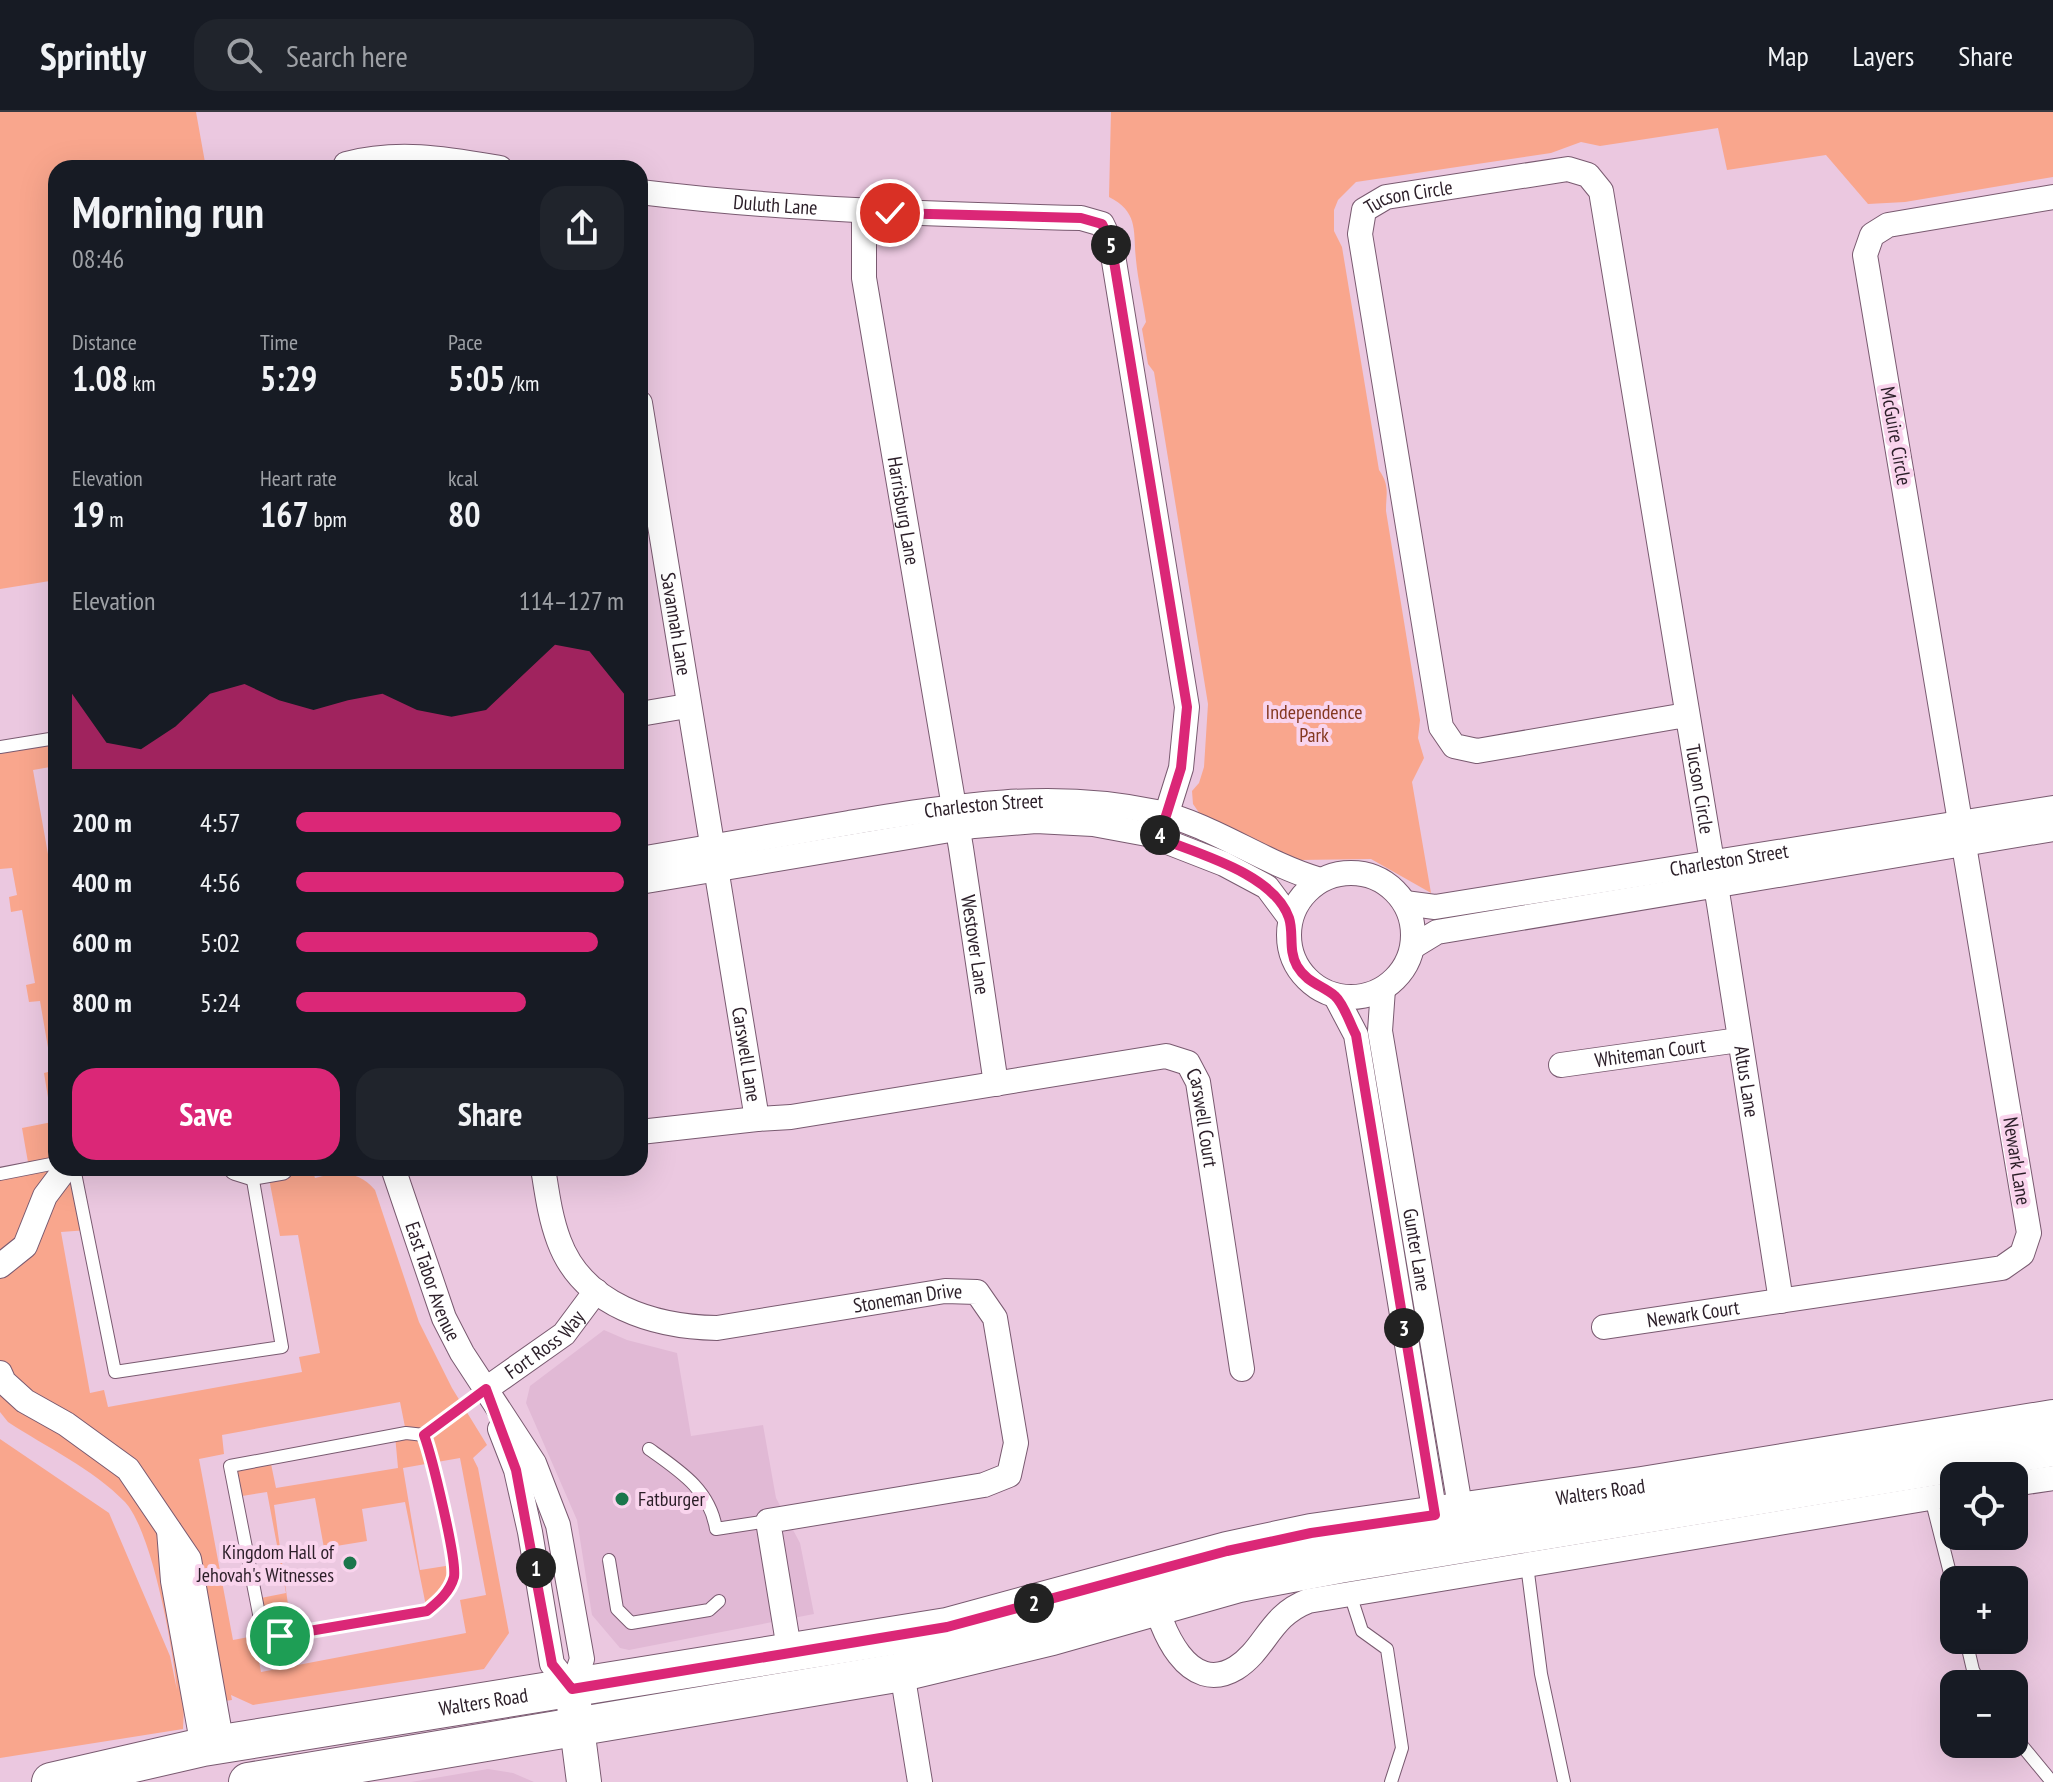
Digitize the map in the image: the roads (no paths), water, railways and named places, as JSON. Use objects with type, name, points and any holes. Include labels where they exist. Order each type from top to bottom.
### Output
[{"type":"main road","name":"Walters Road","points":[[248,1782],[344,1775],[576,1727],[902,1672],[1052,1636],[1152,1588],[1311,1533],[2053,1419]]},
{"type":"main road","name":"Walters Road","points":[[51,1782],[212,1746],[790,1655],[1152,1588],[1239,1583],[2053,1447]]},
{"type":"main road","name":"East Tabor Avenue","points":[[572,1689],[584,1782]]},
{"type":"street","points":[[365,160],[377,156],[429,155],[456,160]]},
{"type":"street","name":"Tucson Circle","points":[[1686,715],[1477,751],[1454,746],[1441,727],[1360,234],[1364,210],[1386,197],[1568,169],[1588,175],[1601,191],[1714,874]]},
{"type":"street","name":"Duluth Lane","points":[[648,193],[733,204],[864,212],[1081,218],[1102,224],[1111,243],[1187,707],[1181,768],[1163,827]]},
{"type":"street","name":"McGuire Circle","points":[[1963,833],[1865,255],[1872,235],[1888,225],[2053,197]]},
{"type":"street","name":"Harrisburg Lane","points":[[864,212],[864,278],[956,818]]},
{"type":"street","name":"Savannah Lane","points":[[648,455],[714,858]]},
{"type":"street","points":[[648,713],[687,706]]},
{"type":"street","name":"Charleston Street","points":[[1414,946],[1437,932],[1714,874],[1963,833],[2053,808]]},
{"type":"street","name":"Charleston Street","points":[[648,879],[714,858],[956,818],[1163,827],[1238,842],[1286,870],[1317,879]]},
{"type":"street","name":"Westover Lane","points":[[956,818],[996,1084]]},
{"type":"street","name":"Charleston Street","points":[[1163,827],[1267,887],[1290,918]]},
{"type":"street","name":"Charleston Street","points":[[1963,833],[2053,829]]},
{"type":"street","name":"Newark Lane","points":[[1781,1301],[2002,1268],[2022,1254],[2029,1233],[1963,833]]},
{"type":"street","name":"Charleston Street","points":[[648,859],[714,858]]},
{"type":"street","name":"Carswell Lane","points":[[714,858],[757,1119],[791,1117],[996,1084]]},
{"type":"street","points":[[1363,873],[1386,883],[1405,903],[1413,924],[1414,946],[1402,971],[1383,989],[1362,998],[1336,997],[1313,985],[1296,965],[1289,942],[1290,918],[1300,897],[1317,879],[1363,873]]},
{"type":"street","name":"Charleston Street","points":[[1405,903],[1435,907],[1714,874]]},
{"type":"street","name":"Altus Lane","points":[[1714,874],[1781,1301]]},
{"type":"street","name":"Gunter Lane","points":[[1383,989],[1380,1031],[1448,1514]]},
{"type":"street","name":"Gunter Lane","points":[[1336,997],[1356,1035],[1448,1514]]},
{"type":"street","name":"Whiteman Court","points":[[1561,1065],[1739,1040]]},
{"type":"street","name":"Carswell Court","points":[[996,1084],[1166,1056],[1188,1063],[1198,1082],[1242,1369]]},
{"type":"street","points":[[648,1131],[757,1119]]},
{"type":"street","points":[[0,1266],[25,1246],[45,1196],[60,1176]]},
{"type":"street","name":"East Tabor Avenue","points":[[396,1176],[444,1318],[534,1463],[558,1525],[582,1659],[572,1689]]},
{"type":"street","name":"Stoneman Drive","points":[[545,1176],[560,1244],[596,1291],[646,1319],[681,1328],[717,1328],[945,1291],[977,1292],[995,1318],[1016,1443],[1009,1475],[984,1485],[768,1521]]},
{"type":"street","name":"Fort Ross Way","points":[[486,1389],[564,1334],[596,1291]]},
{"type":"street","name":"Newark Court","points":[[1604,1327],[1781,1301]]},
{"type":"street","points":[[0,1373],[4,1382],[25,1401],[66,1424],[128,1469],[189,1559],[212,1746]]},
{"type":"street","points":[[2028,1482],[2053,1478]]},
{"type":"street","points":[[1152,1588],[1174,1650],[1186,1664],[1212,1673],[1236,1668],[1291,1607],[1350,1594],[1940,1496]]},
{"type":"street","points":[[768,1521],[790,1655]]},
{"type":"street","points":[[902,1672],[920,1782]]},
{"type":"lane","points":[[0,747],[48,739]]},
{"type":"lane","points":[[0,1174],[48,1165]]},
{"type":"lane","points":[[76,1176],[115,1372],[282,1347],[247,1176]]},
{"type":"lane","points":[[424,1435],[434,1462],[454,1576],[445,1595],[427,1611],[280,1636],[260,1619],[230,1466],[406,1433],[424,1435],[486,1389]]},
{"type":"lane","points":[[649,1449],[697,1486],[713,1510],[716,1529],[709,1543]]},
{"type":"lane","points":[[716,1529],[768,1521]]},
{"type":"lane","points":[[609,1560],[617,1609],[631,1623],[709,1610],[719,1601]]},
{"type":"lane","points":[[1527,1565],[1541,1674],[1564,1782]]},
{"type":"lane","points":[[1350,1594],[1362,1631],[1387,1649],[1402,1748],[1391,1782]]},
{"type":"lane","points":[[2028,1753],[2052,1782]]},
{"type":"place","name":"Fatburger","points":[[622,1499]]},
{"type":"place","name":"Kingdom Hall of Jehovah's Witnesses","points":[[350,1563]]},
{"type":"park label","name":"Independence Park","points":[[1314,724]]}]
